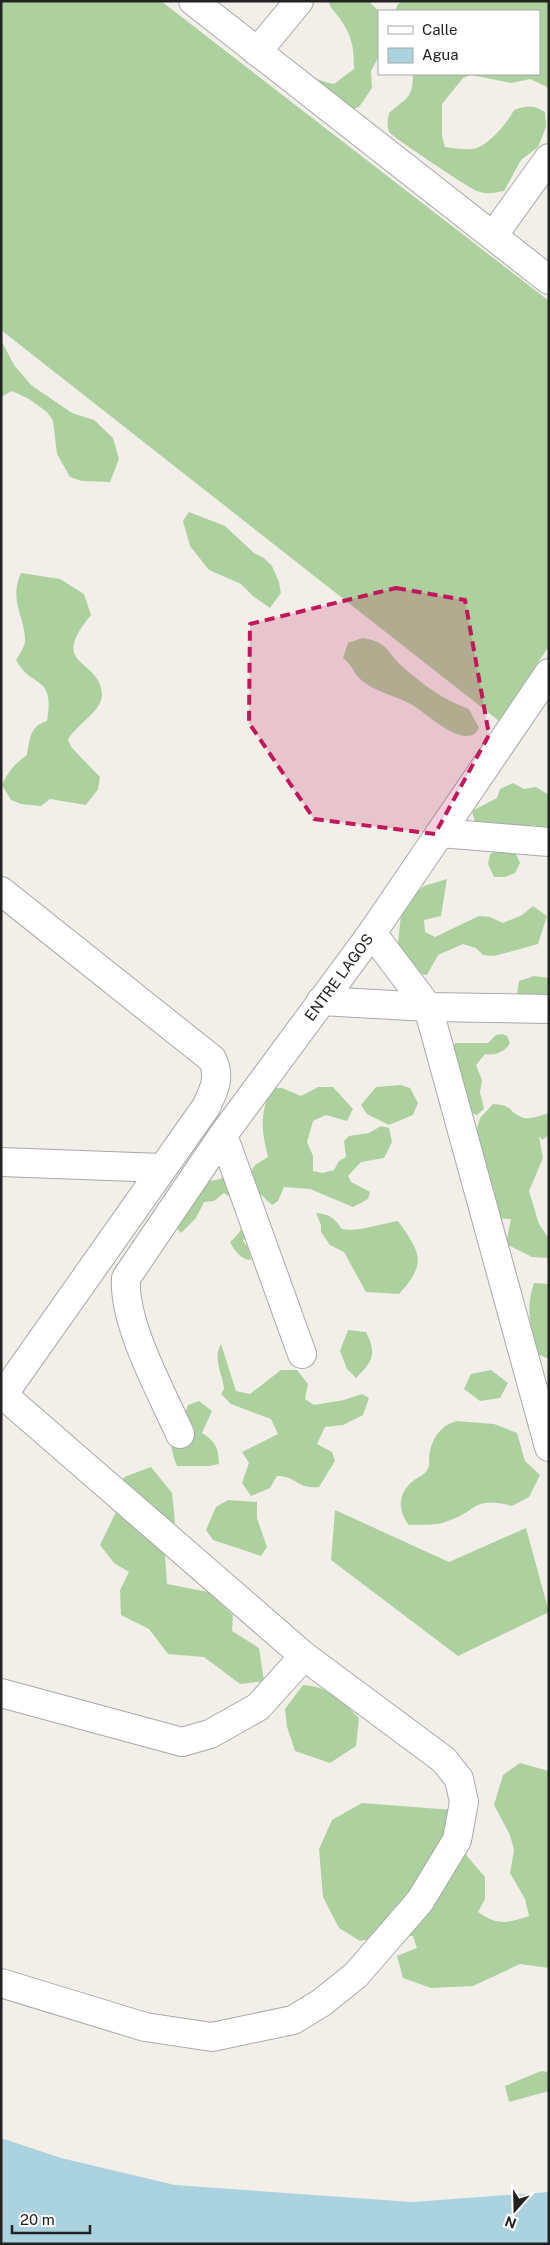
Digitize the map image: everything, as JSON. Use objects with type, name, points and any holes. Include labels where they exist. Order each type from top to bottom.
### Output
[{"type":"street","points":[[193,1],[549,280]]},
{"type":"street","points":[[257,52],[299,1]]},
{"type":"street","points":[[492,236],[549,158]]},
{"type":"street","name":"ENTRE LAGOS","points":[[180,1434],[135,1330],[125,1294],[126,1278],[223,1136],[372,933],[549,673]]},
{"type":"street","points":[[440,833],[549,842]]},
{"type":"street","points":[[1,891],[212,1059],[217,1070],[218,1081],[206,1107],[2,1394],[304,1656],[444,1760],[459,1779],[464,1802],[457,1840],[420,1901],[356,1975],[321,2003],[293,2020],[212,2037],[146,2027],[1,1983]]},
{"type":"street","points":[[372,933],[428,1007],[549,1447]]},
{"type":"street","points":[[321,1001],[428,1007],[549,1009]]},
{"type":"street","points":[[223,1136],[302,1354]]},
{"type":"street","points":[[1,1162],[162,1168]]},
{"type":"street","points":[[1,1693],[182,1742],[210,1734],[258,1707],[304,1656]]},
{"type":"highlighted area","points":[[396,588],[465,600],[489,735],[435,834],[314,819],[249,723],[250,624]]},
{"type":"green space","points":[[1,1],[161,1],[549,301],[549,646],[499,721],[1,330]]},
{"type":"green space","points":[[329,1],[371,1],[371,4],[378,10],[378,58],[371,71],[372,88],[359,107],[342,112],[296,69],[319,80],[334,84],[354,69],[353,49],[349,35],[330,6]]},
{"type":"green space","points":[[403,1],[549,1],[549,88],[530,79],[511,83],[471,75],[540,75],[540,10],[395,10],[398,4]]},
{"type":"green space","points":[[413,75],[471,75],[463,78],[442,104],[442,136],[445,147],[478,148],[502,127],[514,110],[530,106],[545,112],[546,127],[538,147],[521,160],[504,191],[487,193],[477,191],[417,153],[390,133],[388,126],[389,113],[407,98],[413,83]]},
{"type":"green space","points":[[1,340],[14,365],[31,385],[72,413],[94,420],[113,438],[119,459],[110,482],[82,481],[70,477],[57,454],[53,421],[47,412],[29,399],[12,391],[1,397]]},
{"type":"green space","points":[[189,512],[225,526],[254,553],[264,558],[272,566],[279,582],[281,593],[270,608],[253,596],[241,584],[209,570],[190,546],[183,521]]},
{"type":"green space","points":[[21,573],[60,579],[84,594],[91,615],[79,632],[74,644],[74,654],[99,682],[102,694],[101,700],[94,712],[76,729],[68,740],[72,748],[100,777],[98,789],[86,805],[50,799],[41,806],[21,804],[11,800],[2,785],[12,768],[27,755],[30,738],[34,729],[47,721],[49,706],[48,695],[45,689],[22,669],[16,660],[25,642],[25,633],[16,593]]},
{"type":"green space","points":[[362,638],[383,645],[398,663],[412,675],[450,701],[469,709],[479,728],[473,734],[466,736],[457,734],[414,706],[365,683],[343,658],[348,643]]},
{"type":"green space","points":[[513,783],[524,789],[536,787],[549,795],[549,831],[534,825],[516,831],[475,822],[472,811],[497,798],[500,789]]},
{"type":"green space","points":[[500,849],[516,854],[520,863],[515,873],[505,877],[494,877],[488,864],[490,854]]},
{"type":"green space","points":[[447,879],[441,916],[424,920],[425,932],[435,937],[479,916],[490,917],[503,923],[522,915],[533,906],[547,916],[538,944],[494,956],[483,955],[476,948],[463,944],[438,955],[427,975],[411,973],[392,952],[398,942],[402,906],[424,886]]},
{"type":"green space","points":[[534,976],[549,978],[549,1001],[517,995],[519,981]]},
{"type":"green space","points":[[502,1034],[507,1036],[510,1043],[508,1046],[499,1053],[485,1054],[476,1065],[482,1080],[480,1092],[484,1109],[477,1115],[467,1111],[455,1087],[461,1074],[453,1049],[455,1043],[488,1043],[496,1035]]},
{"type":"green space","points":[[401,1085],[410,1088],[418,1103],[413,1115],[389,1125],[367,1114],[361,1105],[376,1087]]},
{"type":"green space","points":[[318,1087],[333,1087],[353,1109],[347,1121],[326,1115],[313,1121],[307,1142],[313,1156],[313,1171],[322,1173],[334,1170],[339,1161],[346,1157],[344,1141],[349,1136],[369,1133],[381,1126],[389,1128],[392,1142],[384,1158],[361,1162],[348,1176],[351,1182],[370,1192],[368,1199],[353,1207],[310,1189],[284,1187],[278,1201],[272,1205],[258,1192],[249,1175],[255,1165],[268,1157],[264,1138],[263,1114],[271,1088],[282,1088],[301,1096]]},
{"type":"green space","points":[[493,1104],[507,1107],[524,1118],[549,1113],[549,1135],[542,1140],[539,1136],[543,1158],[529,1191],[539,1224],[547,1236],[549,1236],[549,1258],[532,1257],[506,1244],[511,1219],[496,1218],[492,1205],[495,1193],[487,1168],[477,1154],[476,1132],[480,1118]]},
{"type":"green space","points":[[228,1170],[233,1181],[257,1214],[243,1241],[249,1249],[251,1260],[241,1256],[230,1242],[241,1228],[244,1216],[237,1204],[224,1193],[214,1201],[204,1202],[196,1218],[181,1233],[174,1225],[198,1186],[206,1181],[220,1179]]},
{"type":"green space","points":[[316,1213],[331,1217],[342,1229],[349,1230],[363,1229],[398,1221],[412,1241],[418,1258],[414,1274],[399,1294],[366,1292],[344,1252],[330,1245],[321,1232],[321,1225]]},
{"type":"green space","points":[[534,1283],[549,1284],[549,1359],[537,1354],[533,1336],[529,1310]]},
{"type":"green space","points":[[348,1330],[366,1332],[372,1352],[370,1362],[356,1378],[347,1369],[340,1351]]},
{"type":"green space","points":[[221,1344],[236,1391],[250,1394],[281,1370],[297,1370],[308,1384],[305,1399],[314,1405],[344,1400],[362,1394],[369,1398],[363,1415],[343,1425],[325,1427],[317,1444],[332,1452],[335,1461],[319,1487],[306,1486],[289,1478],[277,1476],[270,1488],[251,1496],[242,1483],[249,1463],[242,1452],[278,1434],[271,1419],[231,1404],[221,1394],[224,1389],[218,1355]]},
{"type":"green space","points":[[491,1370],[508,1383],[500,1398],[480,1401],[464,1389],[471,1374]]},
{"type":"green space","points":[[199,1401],[212,1411],[202,1433],[215,1446],[219,1464],[209,1466],[177,1466],[171,1438],[188,1405]]},
{"type":"green space","points":[[457,1421],[494,1424],[517,1433],[525,1461],[540,1475],[529,1497],[512,1506],[499,1503],[482,1504],[441,1523],[409,1525],[401,1508],[404,1491],[428,1469],[431,1446],[437,1435],[446,1426]]},
{"type":"green space","points":[[151,1467],[172,1493],[175,1522],[165,1555],[167,1584],[208,1592],[233,1615],[232,1631],[259,1648],[264,1681],[240,1684],[204,1657],[168,1654],[149,1629],[121,1615],[120,1590],[129,1572],[114,1563],[100,1545],[117,1510],[124,1477]]},
{"type":"green space","points":[[228,1500],[257,1502],[257,1518],[267,1547],[261,1556],[213,1540],[206,1530],[216,1507]]},
{"type":"green space","points":[[335,1510],[449,1562],[526,1528],[549,1612],[458,1656],[331,1560]]},
{"type":"green space","points":[[303,1685],[328,1691],[359,1718],[356,1746],[330,1763],[295,1751],[287,1727],[285,1709]]},
{"type":"green space","points":[[520,1763],[549,1771],[549,1968],[520,1964],[473,1986],[431,1988],[403,1978],[397,1956],[417,1948],[413,1936],[381,1937],[360,1941],[339,1928],[323,1897],[319,1849],[332,1820],[362,1803],[453,1810],[467,1856],[485,1877],[485,1899],[478,1912],[491,1920],[503,1922],[529,1916],[525,1899],[510,1873],[514,1850],[510,1835],[494,1805],[503,1775]]},
{"type":"green space","points":[[541,2071],[549,2072],[549,2091],[509,2102],[505,2086]]},
{"type":"water","points":[[1,2138],[61,2158],[175,2185],[412,2202],[549,2192],[549,2244],[1,2244]]}]
